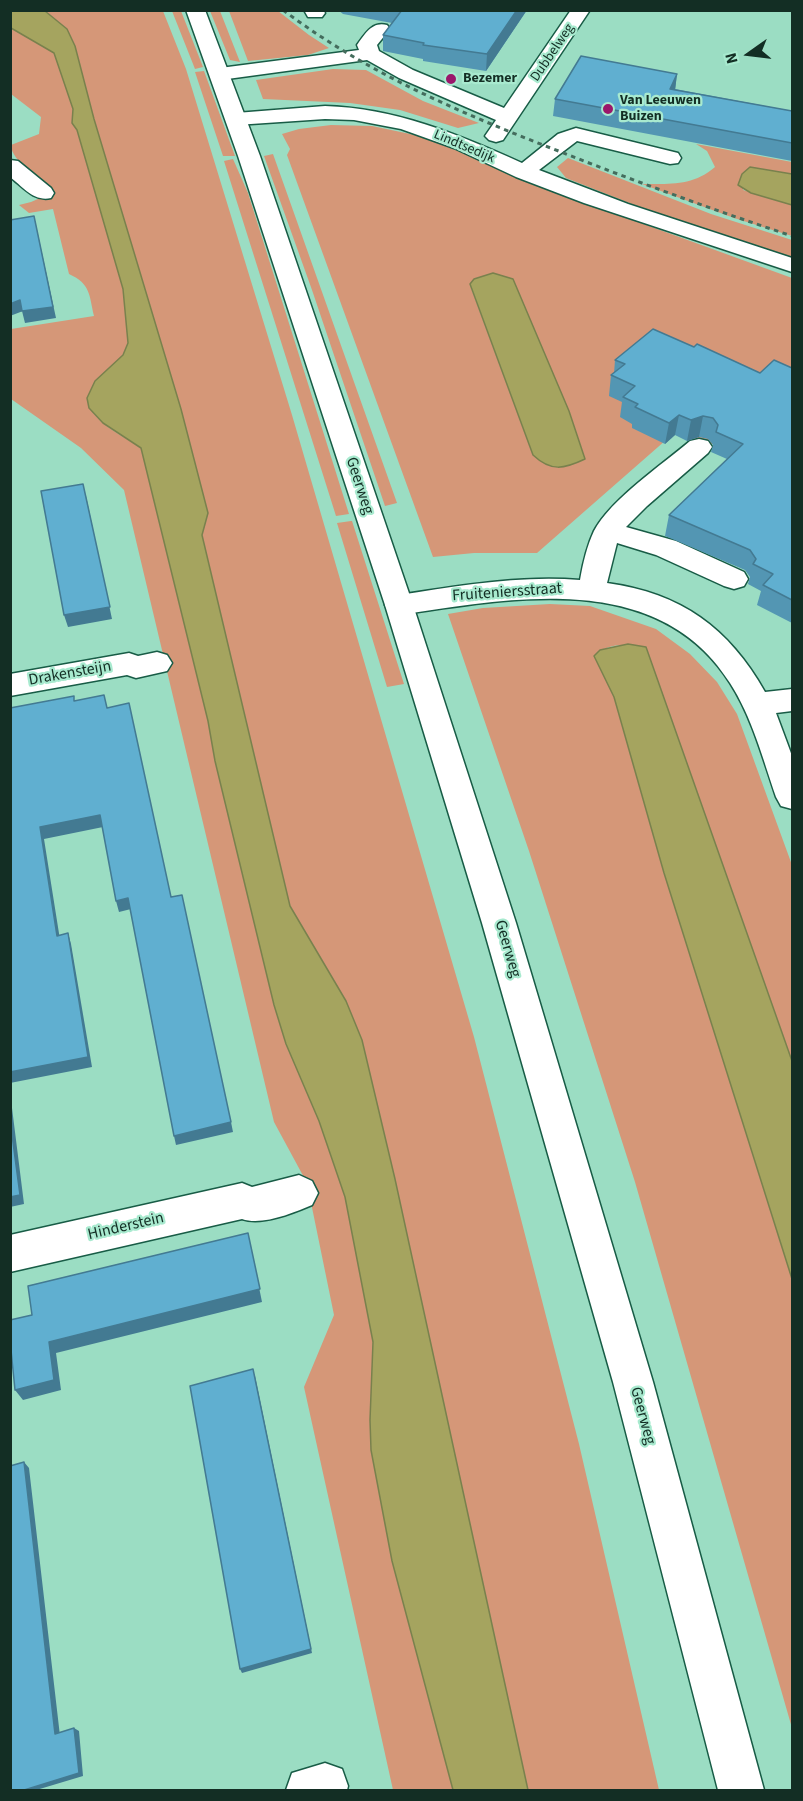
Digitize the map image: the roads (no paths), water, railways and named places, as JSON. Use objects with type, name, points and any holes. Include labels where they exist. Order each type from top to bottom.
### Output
[{"type":"main road","points":[[195,10],[236,119]]},
{"type":"main road","name":"Dubbelweg","points":[[484,155],[581,10]]},
{"type":"main road","points":[[370,54],[366,45],[380,29]]},
{"type":"main road","points":[[220,74],[370,54],[406,74],[509,118]]},
{"type":"main road","name":"Lindtsedijk","points":[[236,119],[311,112],[356,114],[429,132],[524,172],[638,215],[792,265]]},
{"type":"main road","name":"Geerweg","points":[[236,119],[399,605],[499,923],[633,1382],[741,1791]]},
{"type":"main road","points":[[524,172],[565,138],[576,134],[670,158]]},
{"type":"main road","points":[[10,166],[44,193]]},
{"type":"main road","points":[[592,590],[602,544],[609,531],[624,514],[699,447]]},
{"type":"main road","points":[[609,531],[666,548],[734,579]]},
{"type":"main road","name":"Fruiteniersstraat","points":[[399,605],[531,588],[592,590],[624,596],[674,613],[708,634],[732,661],[756,704],[792,798]]},
{"type":"main road","name":"Drakensteijn","points":[[10,685],[143,664]]},
{"type":"main road","points":[[756,704],[792,700]]},
{"type":"main road","name":"Hinderstein","points":[[10,1254],[242,1200],[252,1205],[299,1193]]},
{"type":"railway","points":[[283,10],[315,33],[382,73],[452,107],[618,174],[792,236]]},
{"type":"place","name":"Bezemer","points":[[451,79]]},
{"type":"place","name":"Van Leeuwen Buizen","points":[[608,109]]}]
